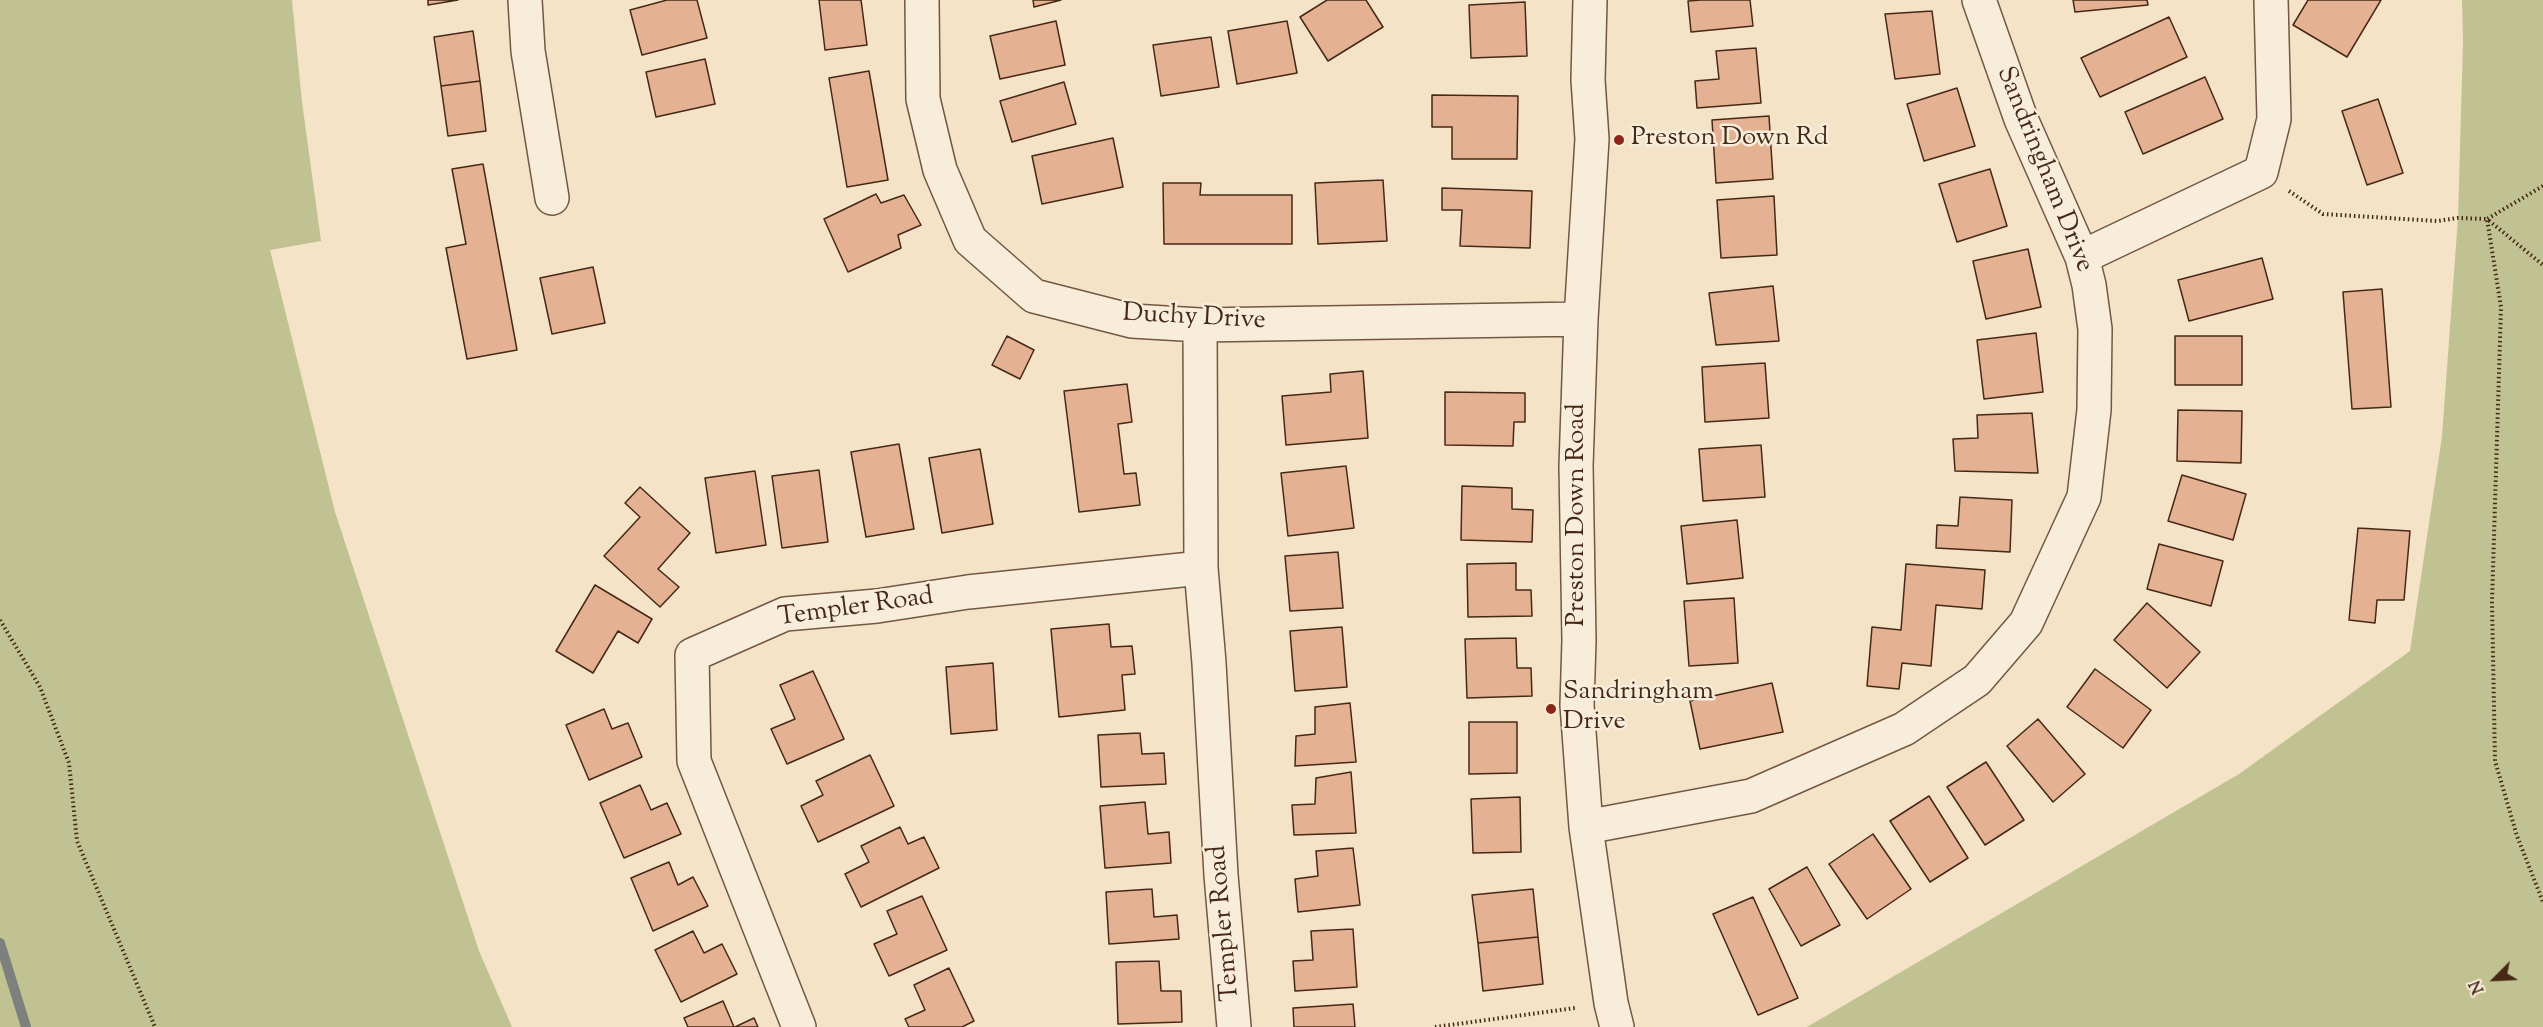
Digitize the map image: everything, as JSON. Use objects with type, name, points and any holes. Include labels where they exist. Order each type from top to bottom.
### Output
[{"type":"street","points":[[525,0],[528,51],[552,198]]},
{"type":"street","name":"Duchy Drive","points":[[922,0],[923,99],[940,170],[970,240],[1034,296],[1132,321],[1200,325],[1581,319]]},
{"type":"street","name":"Preston Down Road","points":[[1590,0],[1588,80],[1592,139],[1581,319],[1576,466],[1579,640],[1577,705],[1586,827],[1614,1015]]},
{"type":"street","name":"Sandringham Drive","points":[[1586,827],[1751,796],[1904,729],[1977,680],[2026,623],[2084,497],[2094,410],[2095,329],[2089,285],[2082,257],[2021,119],[1979,0]]},
{"type":"street","points":[[2082,257],[2261,172],[2274,119],[2271,0]]},
{"type":"street","name":"Templer Road","points":[[1200,325],[1201,568],[1209,663],[1221,876],[1234,1027]]},
{"type":"street","name":"Templer Road","points":[[799,1027],[694,761],[692,655],[785,614],[877,606],[969,592],[1201,568]]},
{"type":"path","points":[[2261,172],[2324,214],[2437,221],[2458,218],[2487,219],[2543,186]]},
{"type":"path","points":[[2487,219],[2543,266]]},
{"type":"path","points":[[2487,219],[2501,307],[2492,602],[2495,761],[2517,836],[2543,902]]},
{"type":"path","points":[[0,620],[40,687],[69,763],[77,841],[155,1027]]},
{"type":"path","points":[[1435,1027],[1614,1015]]},
{"type":"green space","points":[[0,0],[292,0],[302,102],[321,241],[270,250],[335,512],[479,951],[512,1027],[0,1027]]},
{"type":"green space","points":[[2462,0],[2543,0],[2543,1027],[1807,1027],[2239,774],[2410,651],[2442,436],[2458,218]]},
{"type":"building","points":[[428,0],[458,0],[428,5]]},
{"type":"building","points":[[667,0],[697,0],[707,38],[642,55],[630,10]]},
{"type":"building","points":[[819,0],[861,0],[867,45],[825,50]]},
{"type":"building","points":[[1033,0],[1061,0],[1034,7]]},
{"type":"building","points":[[1327,0],[1366,0],[1383,27],[1328,61],[1300,17]]},
{"type":"building","points":[[1750,0],[1753,26],[1691,32],[1688,1]]},
{"type":"building","points":[[2073,0],[2147,0],[2148,5],[2075,12]]},
{"type":"building","points":[[2308,0],[2381,0],[2347,57],[2293,25]]},
{"type":"building","points":[[1525,2],[1527,56],[1471,58],[1469,5]]},
{"type":"building","points":[[1932,11],[1940,74],[1895,79],[1885,14]]},
{"type":"building","points":[[2169,17],[2187,57],[2100,97],[2081,58]]},
{"type":"building","points":[[1056,21],[1065,65],[1000,79],[990,36]]},
{"type":"building","points":[[1287,21],[1297,73],[1237,84],[1228,31]]},
{"type":"building","points":[[473,31],[480,81],[441,86],[434,37]]},
{"type":"building","points":[[1211,37],[1219,87],[1161,96],[1153,45]]},
{"type":"building","points":[[1756,48],[1761,103],[1697,108],[1695,81],[1719,79],[1716,51]]},
{"type":"building","points":[[705,59],[715,104],[656,117],[646,72]]},
{"type":"building","points":[[869,71],[888,180],[847,187],[829,78]]},
{"type":"building","points":[[2205,77],[2223,119],[2143,154],[2125,112]]},
{"type":"building","points":[[480,81],[486,131],[448,136],[441,86]]},
{"type":"building","points":[[1064,82],[1076,124],[1012,142],[1000,101]]},
{"type":"building","points":[[1957,88],[1975,146],[1924,161],[1907,104]]},
{"type":"building","points":[[1432,95],[1518,96],[1517,159],[1452,159],[1452,127],[1432,127]]},
{"type":"building","points":[[2378,99],[2403,173],[2367,185],[2342,111]]},
{"type":"building","points":[[1769,116],[1773,179],[1716,183],[1712,120]]},
{"type":"building","points":[[1113,138],[1123,187],[1042,204],[1032,156]]},
{"type":"building","points":[[483,164],[517,350],[467,359],[446,248],[466,244],[452,169]]},
{"type":"building","points":[[1990,169],[2007,226],[1957,242],[1939,184]]},
{"type":"building","points":[[1383,180],[1387,241],[1318,244],[1315,183]]},
{"type":"building","points":[[1163,183],[1201,183],[1200,195],[1292,195],[1292,244],[1164,244]]},
{"type":"building","points":[[1442,188],[1532,191],[1530,248],[1460,246],[1462,210],[1442,210]]},
{"type":"building","points":[[876,194],[881,203],[904,195],[921,225],[898,235],[901,248],[848,272],[824,219]]},
{"type":"building","points":[[1774,196],[1777,255],[1721,258],[1717,200]]},
{"type":"building","points":[[2028,249],[2041,307],[1986,319],[1973,261]]},
{"type":"building","points":[[2262,258],[2273,299],[2189,321],[2178,280]]},
{"type":"building","points":[[593,267],[605,323],[552,334],[540,278]]},
{"type":"building","points":[[1773,286],[1779,341],[1716,345],[1709,293]]},
{"type":"building","points":[[2382,289],[2391,407],[2352,409],[2343,292]]},
{"type":"building","points":[[2036,333],[2043,392],[1984,399],[1977,340]]},
{"type":"building","points":[[1007,336],[1034,350],[1020,379],[992,365]]},
{"type":"building","points":[[2175,336],[2242,336],[2242,385],[2175,385]]},
{"type":"building","points":[[1765,363],[1769,418],[1705,422],[1702,367]]},
{"type":"building","points":[[1363,371],[1368,438],[1286,445],[1282,396],[1331,392],[1330,374]]},
{"type":"building","points":[[1127,384],[1132,422],[1118,424],[1124,474],[1136,473],[1140,505],[1079,512],[1064,391]]},
{"type":"building","points":[[1445,392],[1525,393],[1525,422],[1514,422],[1513,446],[1445,445]]},
{"type":"building","points":[[2178,410],[2242,411],[2241,463],[2177,461]]},
{"type":"building","points":[[2032,413],[2038,473],[1955,471],[1953,439],[1978,438],[1977,415]]},
{"type":"building","points":[[899,444],[914,529],[866,537],[851,452]]},
{"type":"building","points":[[1761,445],[1765,497],[1703,501],[1699,449]]},
{"type":"building","points":[[980,449],[993,524],[942,533],[929,458]]},
{"type":"building","points":[[1346,466],[1354,528],[1288,536],[1281,473]]},
{"type":"building","points":[[819,470],[828,542],[782,548],[772,476]]},
{"type":"building","points":[[755,471],[766,545],[716,553],[705,478]]},
{"type":"building","points":[[2182,475],[2246,494],[2233,540],[2168,521]]},
{"type":"building","points":[[1462,486],[1512,488],[1512,509],[1533,510],[1532,542],[1461,540]]},
{"type":"building","points":[[640,487],[690,533],[658,569],[679,587],[660,607],[604,556],[640,517],[625,503]]},
{"type":"building","points":[[1960,497],[2012,500],[2010,552],[1936,548],[1937,525],[1958,526]]},
{"type":"building","points":[[1737,520],[1743,578],[1687,584],[1681,526]]},
{"type":"building","points":[[2358,528],[2410,531],[2404,600],[2377,600],[2375,623],[2349,620]]},
{"type":"building","points":[[2159,544],[2223,561],[2211,606],[2147,589]]},
{"type":"building","points":[[1338,552],[1343,608],[1290,611],[1285,556]]},
{"type":"building","points":[[1516,563],[1516,590],[1531,590],[1532,616],[1468,617],[1467,564]]},
{"type":"building","points":[[1906,564],[1985,570],[1982,609],[1936,605],[1931,666],[1902,663],[1899,689],[1867,686],[1872,627],[1901,630]]},
{"type":"building","points":[[595,585],[652,619],[638,643],[618,631],[593,673],[556,651]]},
{"type":"building","points":[[1734,598],[1738,663],[1689,666],[1684,601]]},
{"type":"building","points":[[2147,603],[2200,652],[2167,688],[2114,640]]},
{"type":"building","points":[[1109,624],[1111,647],[1132,646],[1135,674],[1122,675],[1125,710],[1059,717],[1051,629]]},
{"type":"building","points":[[1342,627],[1347,687],[1295,691],[1290,631]]},
{"type":"building","points":[[1516,638],[1517,668],[1531,668],[1532,696],[1467,698],[1465,639]]},
{"type":"building","points":[[993,663],[997,730],[951,734],[946,667]]},
{"type":"building","points":[[2095,669],[2151,710],[2123,748],[2067,707]]},
{"type":"building","points":[[813,671],[844,739],[787,764],[771,729],[795,719],[780,685]]},
{"type":"building","points":[[1772,683],[1783,732],[1700,749],[1690,701]]},
{"type":"building","points":[[1350,703],[1356,762],[1295,766],[1296,736],[1315,734],[1315,707]]},
{"type":"building","points":[[604,709],[612,729],[628,723],[642,757],[589,780],[566,725]]},
{"type":"building","points":[[2038,719],[2085,774],[2053,802],[2007,746]]},
{"type":"building","points":[[1469,722],[1517,722],[1517,773],[1469,774]]},
{"type":"building","points":[[1140,733],[1142,754],[1164,753],[1166,784],[1101,787],[1098,735]]},
{"type":"building","points":[[870,755],[894,806],[818,842],[801,806],[823,795],[816,781]]},
{"type":"building","points":[[1986,762],[2024,820],[1985,845],[1947,787]]},
{"type":"building","points":[[1351,772],[1356,833],[1294,835],[1292,805],[1315,804],[1316,778]]},
{"type":"building","points":[[640,785],[651,810],[667,803],[681,834],[624,858],[600,803]]},
{"type":"building","points":[[1929,796],[1968,858],[1930,882],[1890,821]]},
{"type":"building","points":[[1520,797],[1521,852],[1473,853],[1471,799]]},
{"type":"building","points":[[1145,802],[1148,834],[1169,832],[1171,863],[1105,868],[1100,806]]},
{"type":"building","points":[[900,827],[908,844],[924,837],[939,868],[861,907],[845,874],[869,862],[861,846]]},
{"type":"building","points":[[1873,834],[1911,889],[1867,919],[1829,864]]},
{"type":"building","points":[[1353,848],[1360,905],[1298,912],[1295,879],[1318,876],[1316,851]]},
{"type":"building","points":[[669,862],[678,885],[693,877],[708,906],[653,931],[631,878]]},
{"type":"building","points":[[1807,867],[1840,925],[1801,946],[1769,889]]},
{"type":"building","points":[[1152,889],[1154,917],[1177,915],[1179,939],[1109,944],[1106,892]]},
{"type":"building","points":[[1533,889],[1538,937],[1478,943],[1472,895]]},
{"type":"building","points":[[922,896],[947,950],[889,976],[874,944],[897,934],[887,911]]},
{"type":"building","points":[[1753,897],[1798,998],[1758,1015],[1713,914]]},
{"type":"building","points":[[1353,929],[1357,987],[1295,991],[1293,961],[1313,960],[1311,931]]},
{"type":"building","points":[[693,931],[704,953],[722,944],[737,974],[681,1002],[655,950]]},
{"type":"building","points":[[1538,937],[1543,984],[1483,991],[1478,943]]},
{"type":"building","points":[[1159,961],[1161,991],[1181,991],[1182,1022],[1118,1024],[1116,962]]},
{"type":"building","points":[[949,968],[974,1021],[962,1027],[909,1027],[905,1019],[925,1010],[914,985]]},
{"type":"building","points":[[723,1001],[734,1027],[688,1027],[684,1018]]},
{"type":"building","points":[[1353,1004],[1355,1027],[1294,1027],[1293,1008]]},
{"type":"building","points":[[754,1018],[758,1027],[735,1027]]},
{"type":"waterway","points":[[0,943],[26,1027]]},
{"type":"place","name":"Preston Down Rd","points":[[1619,140]]},
{"type":"place","name":"Sandringham Drive","points":[[1551,709]]}]
